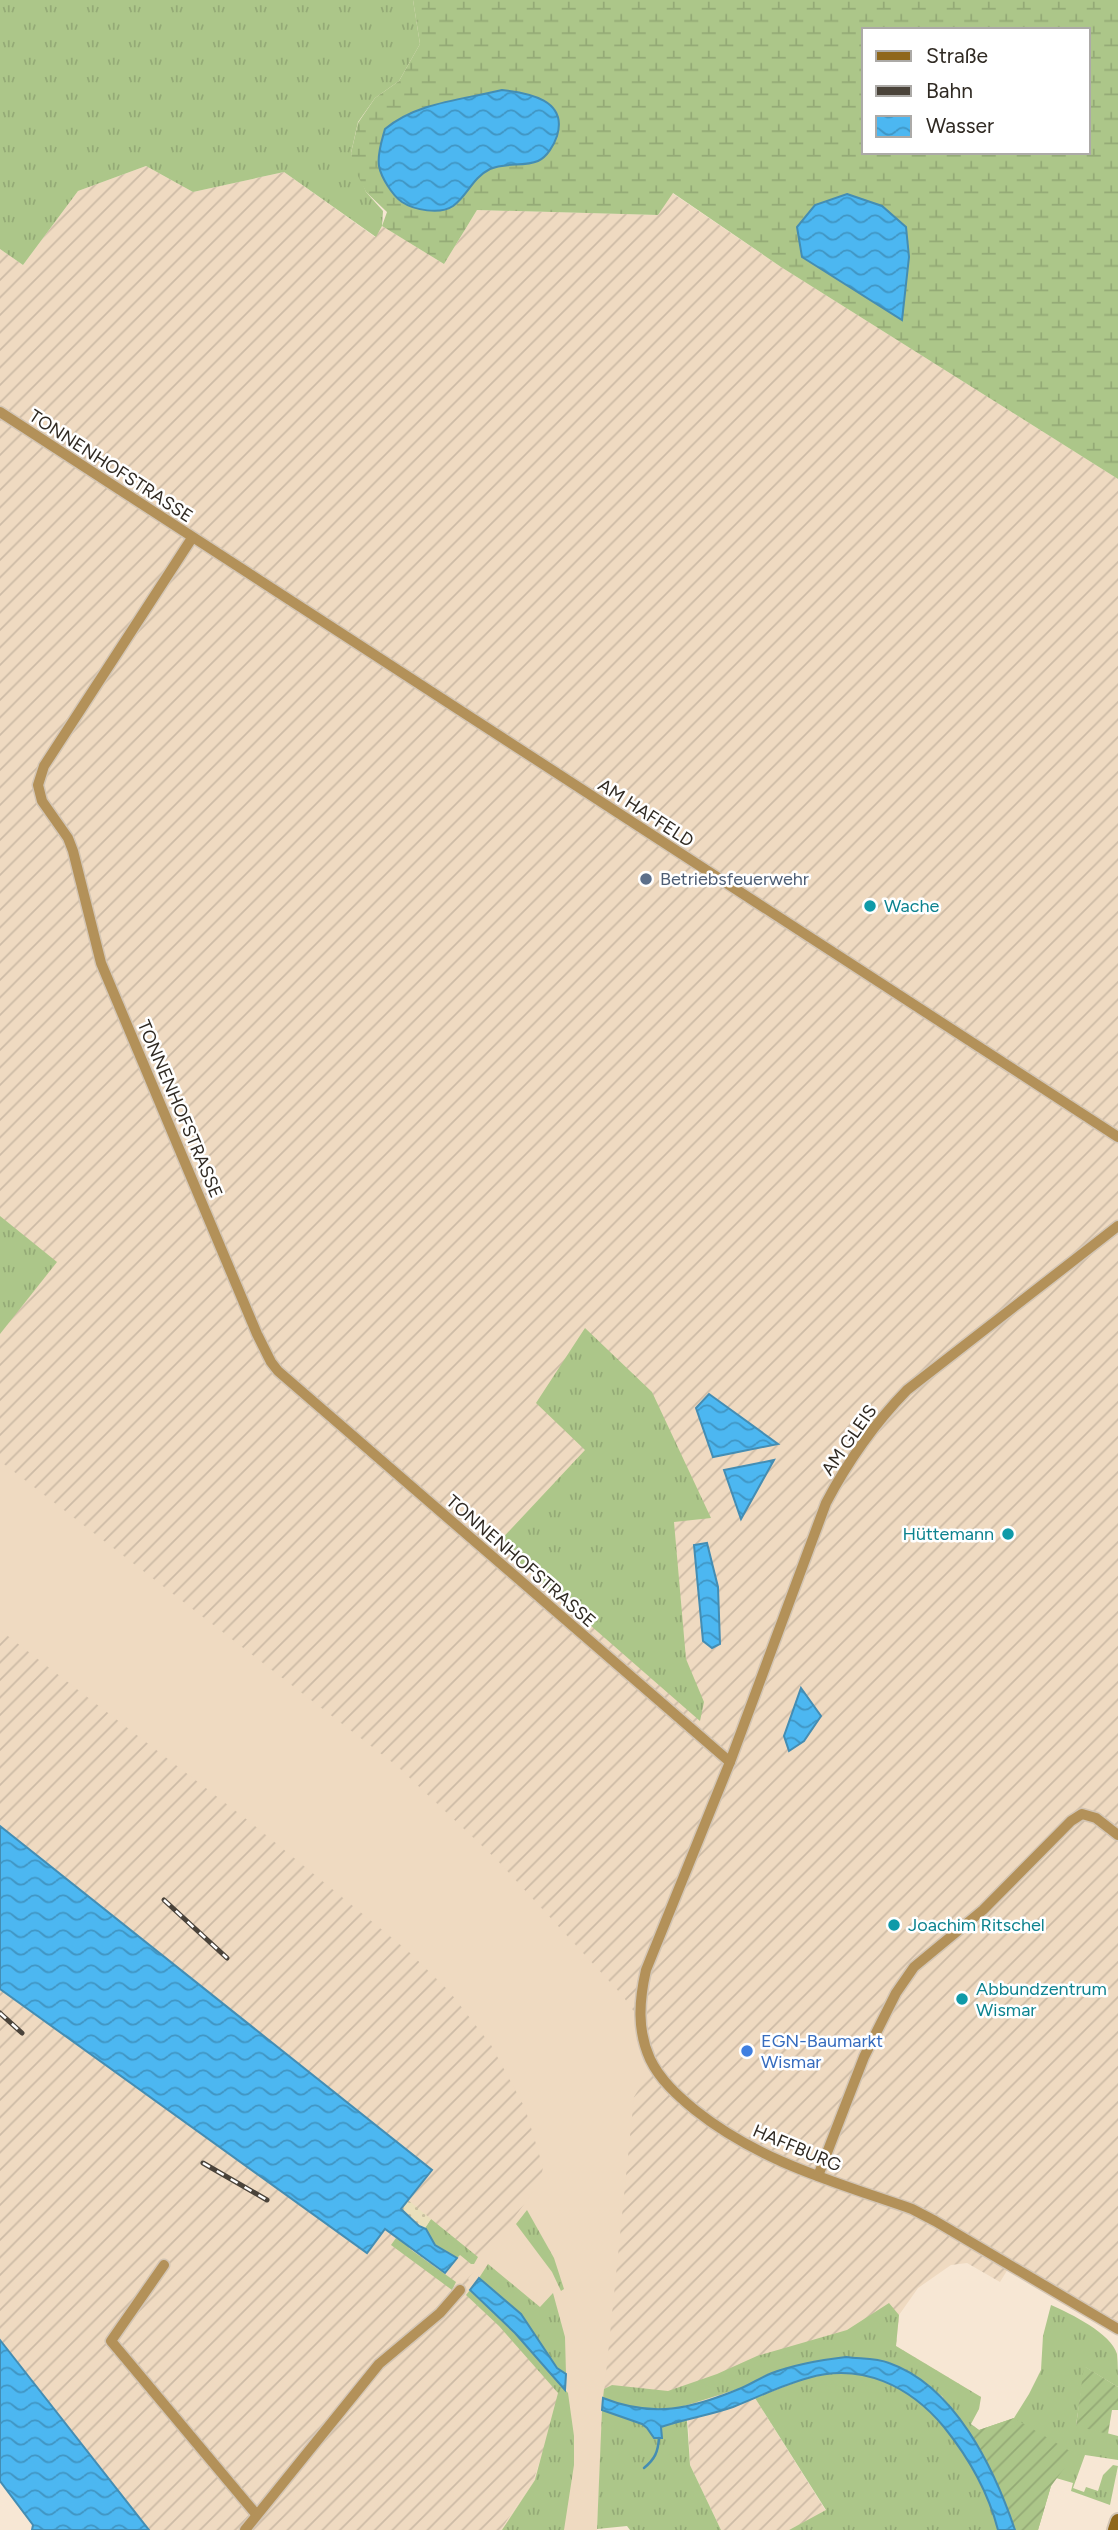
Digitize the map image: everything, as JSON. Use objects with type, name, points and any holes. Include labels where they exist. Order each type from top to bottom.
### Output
[{"type":"street","name":"TONNENHOFSTRASSE","points":[[0,412],[192,538],[44,766],[38,785],[42,801],[68,838],[101,963],[257,1334],[278,1371],[730,1762]]},
{"type":"street","name":"AM HAFFELD","points":[[192,538],[1118,1137]]},
{"type":"street","name":"AM GLEIS","points":[[730,1762],[826,1503],[863,1441],[883,1415],[933,1368],[1118,1226]]},
{"type":"street","name":"HAFFBURG","points":[[730,1762],[646,1970],[640,1996],[643,2038],[650,2059],[662,2078],[676,2094],[715,2126],[759,2153],[912,2209],[1118,2329]]},
{"type":"street","points":[[818,2176],[864,2057],[896,1993],[914,1967],[984,1910],[1071,1821],[1082,1814],[1096,1818],[1118,1835]]},
{"type":"street","points":[[164,2265],[111,2340],[256,2514]]},
{"type":"street","points":[[245,2530],[379,2364],[440,2313],[460,2290]]},
{"type":"street","points":[[1115,2530],[1118,2522]]},
{"type":"shaded area","points":[[146,166],[193,192],[284,172],[375,237],[382,226],[444,264],[477,210],[658,215],[672,193],[781,267],[1118,479],[1118,2329],[1011,2264],[1000,2282],[967,2263],[951,2265],[918,2288],[899,2315],[896,2346],[981,2397],[979,2409],[962,2437],[862,2367],[731,2401],[636,2415],[566,2383],[534,2479],[501,2530],[149,2530],[0,2343],[0,1986],[367,2253],[432,2171],[0,1826],[0,249],[23,265],[78,191]]},
{"type":"shaded area","points":[[0,1461],[397,1766],[496,1859],[622,1995],[640,2020],[654,2065],[634,2097],[603,2403],[597,2530],[501,2530],[534,2479],[566,2382],[512,2318],[468,2279],[540,2183],[543,2167],[525,2108],[491,2045],[449,1991],[408,1951],[250,1822],[0,1630]]},
{"type":"shaded area","points":[[755,2398],[826,2511],[789,2530],[721,2530],[690,2465],[688,2420]]},
{"type":"green space","points":[[0,0],[413,0],[420,44],[399,81],[375,98],[358,122],[351,153],[366,192],[383,211],[382,226],[376,237],[284,172],[193,192],[146,166],[78,191],[23,265],[0,249]]},
{"type":"green space","points":[[413,0],[1118,0],[1118,479],[781,267],[673,193],[658,215],[477,210],[444,264],[382,226],[387,212],[366,192],[355,170],[351,153],[358,123],[375,98],[399,81],[420,44]]},
{"type":"green space","points":[[0,1216],[57,1262],[0,1334]]},
{"type":"green space","points":[[585,1328],[652,1392],[711,1518],[674,1522],[686,1659],[704,1702],[700,1721],[497,1544],[585,1450],[536,1403]]},
{"type":"green space","points":[[527,2210],[554,2258],[564,2289],[561,2291],[552,2272],[516,2224]]},
{"type":"green space","points":[[431,2219],[478,2257],[474,2264],[435,2245],[425,2228]]},
{"type":"green space","points":[[396,2238],[456,2282],[452,2290],[391,2245]]},
{"type":"green space","points":[[488,2264],[540,2307],[553,2293],[565,2337],[566,2374],[557,2368],[521,2314],[479,2278]]},
{"type":"green space","points":[[470,2290],[515,2333],[568,2393],[574,2436],[574,2465],[564,2530],[502,2530],[535,2480],[558,2393],[499,2326],[466,2295]]},
{"type":"green space","points":[[889,2303],[899,2315],[896,2346],[981,2397],[979,2409],[971,2424],[979,2430],[1014,2418],[1029,2394],[1041,2370],[1043,2336],[1051,2305],[1089,2325],[1107,2339],[1117,2354],[1118,2387],[1085,2367],[1076,2425],[1118,2436],[1118,2460],[1085,2455],[1073,2488],[1084,2492],[1086,2487],[1098,2491],[1103,2475],[1113,2465],[1118,2466],[1110,2505],[1071,2491],[1073,2483],[1056,2478],[1051,2486],[1038,2530],[1015,2530],[989,2465],[942,2396],[880,2360],[846,2357],[790,2367],[741,2388],[678,2408],[641,2410],[603,2398],[604,2389],[612,2385],[668,2391],[717,2374],[757,2356],[847,2330]]},
{"type":"green space","points":[[1084,2366],[1118,2387],[1118,2410],[1112,2410],[1108,2434],[1076,2426]]},
{"type":"green space","points":[[840,2372],[878,2377],[900,2387],[939,2419],[970,2461],[982,2484],[998,2530],[789,2530],[826,2510],[755,2398],[807,2378]]},
{"type":"green space","points":[[602,2410],[642,2424],[652,2433],[661,2430],[661,2427],[687,2420],[690,2465],[721,2530],[630,2530],[627,2526],[597,2529]]},
{"type":"green space","points":[[1014,2418],[1075,2454],[1051,2486],[1038,2530],[1015,2530],[994,2479],[966,2431],[971,2425],[979,2430]]},
{"type":"sand","points":[[408,2200],[431,2219],[425,2228],[419,2226],[401,2209]]},
{"type":"water","points":[[502,90],[534,96],[552,106],[559,124],[556,139],[547,154],[533,163],[490,169],[448,209],[420,209],[398,199],[388,186],[379,166],[379,152],[385,129],[426,107]]},
{"type":"water","points":[[847,194],[882,206],[906,227],[909,257],[902,320],[802,257],[797,227],[815,205]]},
{"type":"water","points":[[709,1394],[778,1444],[713,1457],[696,1408]]},
{"type":"water","points":[[774,1460],[741,1519],[724,1470]]},
{"type":"water","points":[[707,1543],[718,1587],[720,1644],[712,1648],[703,1641],[694,1545]]},
{"type":"water","points":[[801,1688],[821,1716],[804,1741],[789,1751],[784,1736]]},
{"type":"water","points":[[0,1826],[432,2170],[401,2209],[426,2229],[435,2245],[457,2258],[445,2273],[385,2229],[367,2253],[0,1989]]},
{"type":"water","points":[[479,2278],[521,2314],[557,2368],[566,2374],[565,2390],[515,2333],[470,2290]]},
{"type":"water","points":[[0,2340],[149,2530],[32,2530],[33,2525],[0,2481]]},
{"type":"water","points":[[846,2357],[889,2363],[913,2374],[934,2390],[969,2432],[983,2456],[1015,2530],[998,2530],[983,2488],[969,2463],[931,2412],[900,2389],[883,2381],[847,2373],[798,2381],[733,2407],[661,2427],[662,2438],[654,2438],[642,2424],[602,2410],[603,2398],[639,2408],[688,2406],[721,2396],[781,2370]]},
{"type":"waterway","points":[[644,2468],[655,2455],[659,2438]]},
{"type":"railway","points":[[164,1900],[227,1958]]},
{"type":"railway","points":[[0,2013],[22,2033]]},
{"type":"railway","points":[[203,2163],[267,2200]]},
{"type":"place","name":"Betriebsfeuerwehr","points":[[646,879]]},
{"type":"place","name":"Wache","points":[[870,906]]},
{"type":"place","name":"Hüttemann","points":[[1008,1534]]},
{"type":"place","name":"Joachim Ritschel","points":[[894,1925]]},
{"type":"place","name":"Abbundzentrum Wismar","points":[[962,1999]]},
{"type":"place","name":"EGN-Baumarkt Wismar","points":[[747,2051]]}]
